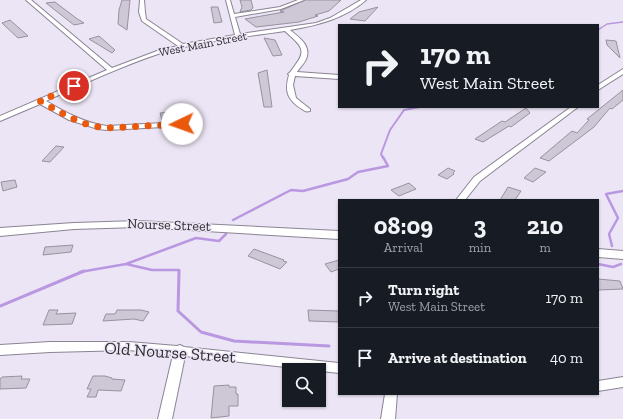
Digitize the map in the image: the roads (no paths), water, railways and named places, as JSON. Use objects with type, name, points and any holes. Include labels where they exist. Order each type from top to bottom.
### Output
[{"type":"main road","name":"Nourse Street","points":[[0,232],[74,226],[138,224],[338,235]]},
{"type":"main road","points":[[599,253],[623,255]]},
{"type":"street","points":[[142,0],[144,20],[182,46]]},
{"type":"street","points":[[228,0],[238,36]]},
{"type":"street","points":[[232,16],[281,8],[302,0]]},
{"type":"street","name":"West Main Street","points":[[0,119],[111,70],[149,55],[182,46],[238,36],[287,30],[328,20],[364,0]]},
{"type":"street","points":[[31,1],[111,70]]},
{"type":"street","points":[[287,30],[302,42],[305,48],[304,59],[291,74],[290,83],[294,101],[308,110]]},
{"type":"street","points":[[600,85],[623,71]]},
{"type":"street","points":[[291,74],[338,77]]},
{"type":"street","points":[[40,101],[77,121],[95,127],[107,128],[182,124]]},
{"type":"street","points":[[461,199],[481,176],[574,108]]},
{"type":"street","name":"Old Nourse Street","points":[[0,350],[50,347],[129,346],[180,350],[338,368]]},
{"type":"street","points":[[165,419],[180,350]]},
{"type":"street","points":[[599,386],[623,382]]},
{"type":"street","points":[[388,419],[391,395]]},
{"type":"waterway","points":[[599,29],[607,24],[623,22]]},
{"type":"waterway","points":[[383,158],[381,154],[390,130],[404,110],[415,108]]},
{"type":"waterway","points":[[233,220],[291,190],[303,191],[348,179],[358,172],[388,166],[383,157]]},
{"type":"waterway","points":[[612,246],[609,234],[618,218],[606,194],[623,191]]},
{"type":"waterway","points":[[126,264],[196,238],[219,241],[226,234]]},
{"type":"waterway","points":[[83,272],[126,264]]},
{"type":"waterway","points":[[126,264],[152,270],[179,271]]},
{"type":"waterway","points":[[599,264],[613,267],[621,264]]},
{"type":"waterway","points":[[179,271],[178,311],[201,332],[234,341],[329,346]]},
{"type":"waterway","points":[[0,306],[83,272]]}]
